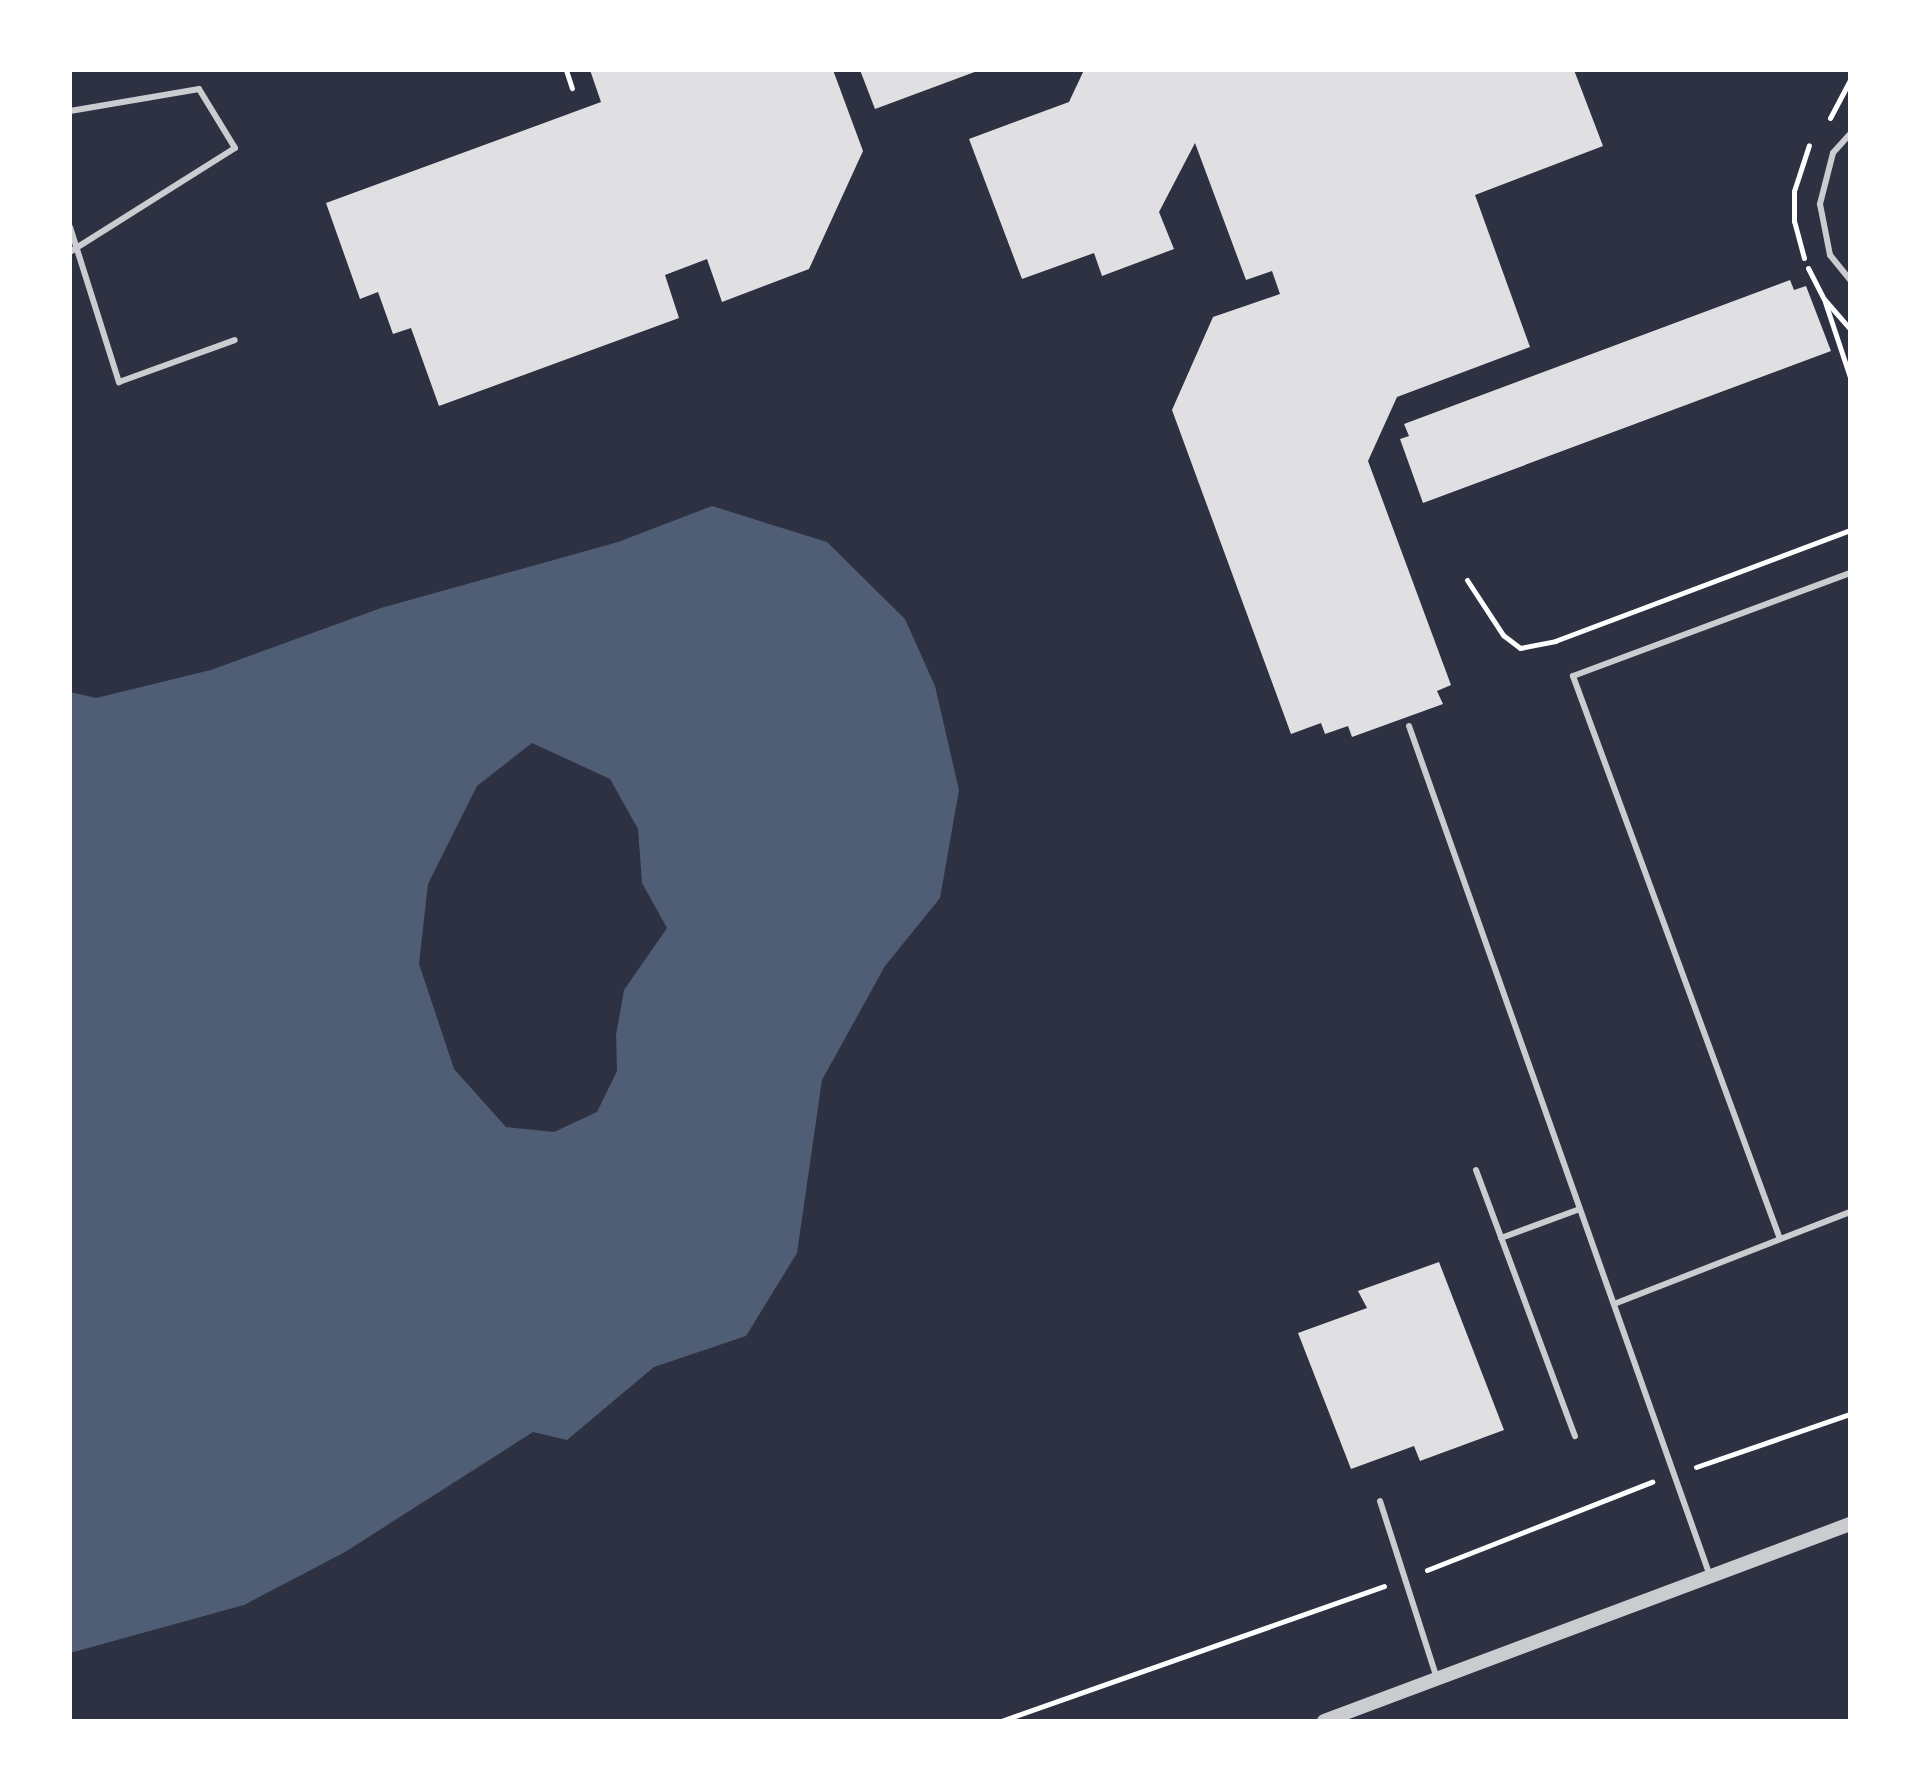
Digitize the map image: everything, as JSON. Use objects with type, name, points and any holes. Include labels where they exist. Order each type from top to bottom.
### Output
[{"type":"street","points":[[1324,1721],[1850,1524]]},
{"type":"lane","points":[[70,111],[199,89],[235,148],[73,250]]},
{"type":"lane","points":[[1850,134],[1833,153],[1820,204],[1830,255],[1850,280]]},
{"type":"lane","points":[[70,227],[73,250],[119,382],[235,340]]},
{"type":"lane","points":[[1780,1239],[1573,676],[1850,573]]},
{"type":"lane","points":[[1409,726],[1710,1576]]},
{"type":"lane","points":[[1476,1170],[1575,1436]]},
{"type":"lane","points":[[1501,1238],[1580,1209]]},
{"type":"lane","points":[[1614,1304],[1850,1212]]},
{"type":"lane","points":[[1380,1501],[1437,1679]]},
{"type":"path","points":[[566,70],[572,88]]},
{"type":"path","points":[[1824,299],[1850,377]]},
{"type":"path","points":[[1467,580],[1503,635],[1520,648],[1555,641],[1850,530]]},
{"type":"water","points":[[712,506],[827,542],[905,619],[935,686],[959,790],[940,898],[885,966],[822,1080],[797,1253],[746,1336],[654,1367],[567,1440],[533,1432],[345,1552],[244,1605],[70,1653],[70,692],[96,698],[211,670],[381,608],[618,542]],"holes":[[[532,743],[610,779],[638,829],[642,883],[667,928],[624,990],[616,1035],[617,1071],[597,1112],[554,1132],[506,1127],[454,1069],[419,964],[428,884],[477,786]]]},
{"type":"building","points":[[590,70],[833,70],[863,151],[809,269],[722,302],[707,259],[665,275],[679,318],[439,406],[411,328],[393,334],[378,292],[360,299],[326,203],[601,102]]},
{"type":"building","points":[[860,70],[980,70],[875,109]]},
{"type":"building","points":[[1084,70],[1574,70],[1603,146],[1475,195],[1530,347],[1397,397],[1368,461],[1451,685],[1437,691],[1443,704],[1352,737],[1348,726],[1325,734],[1321,723],[1291,734],[1172,410],[1213,317],[1280,294],[1272,271],[1246,280],[1195,143],[1159,212],[1174,249],[1102,276],[1094,253],[1022,279],[969,139],[1069,102]]},
{"type":"building","points":[[1790,280],[1794,290],[1806,286],[1831,351],[1423,503],[1400,439],[1409,436],[1404,424]]},
{"type":"building","points":[[1439,1262],[1504,1430],[1420,1461],[1414,1446],[1351,1469],[1298,1333],[1367,1308],[1358,1291]]}]
